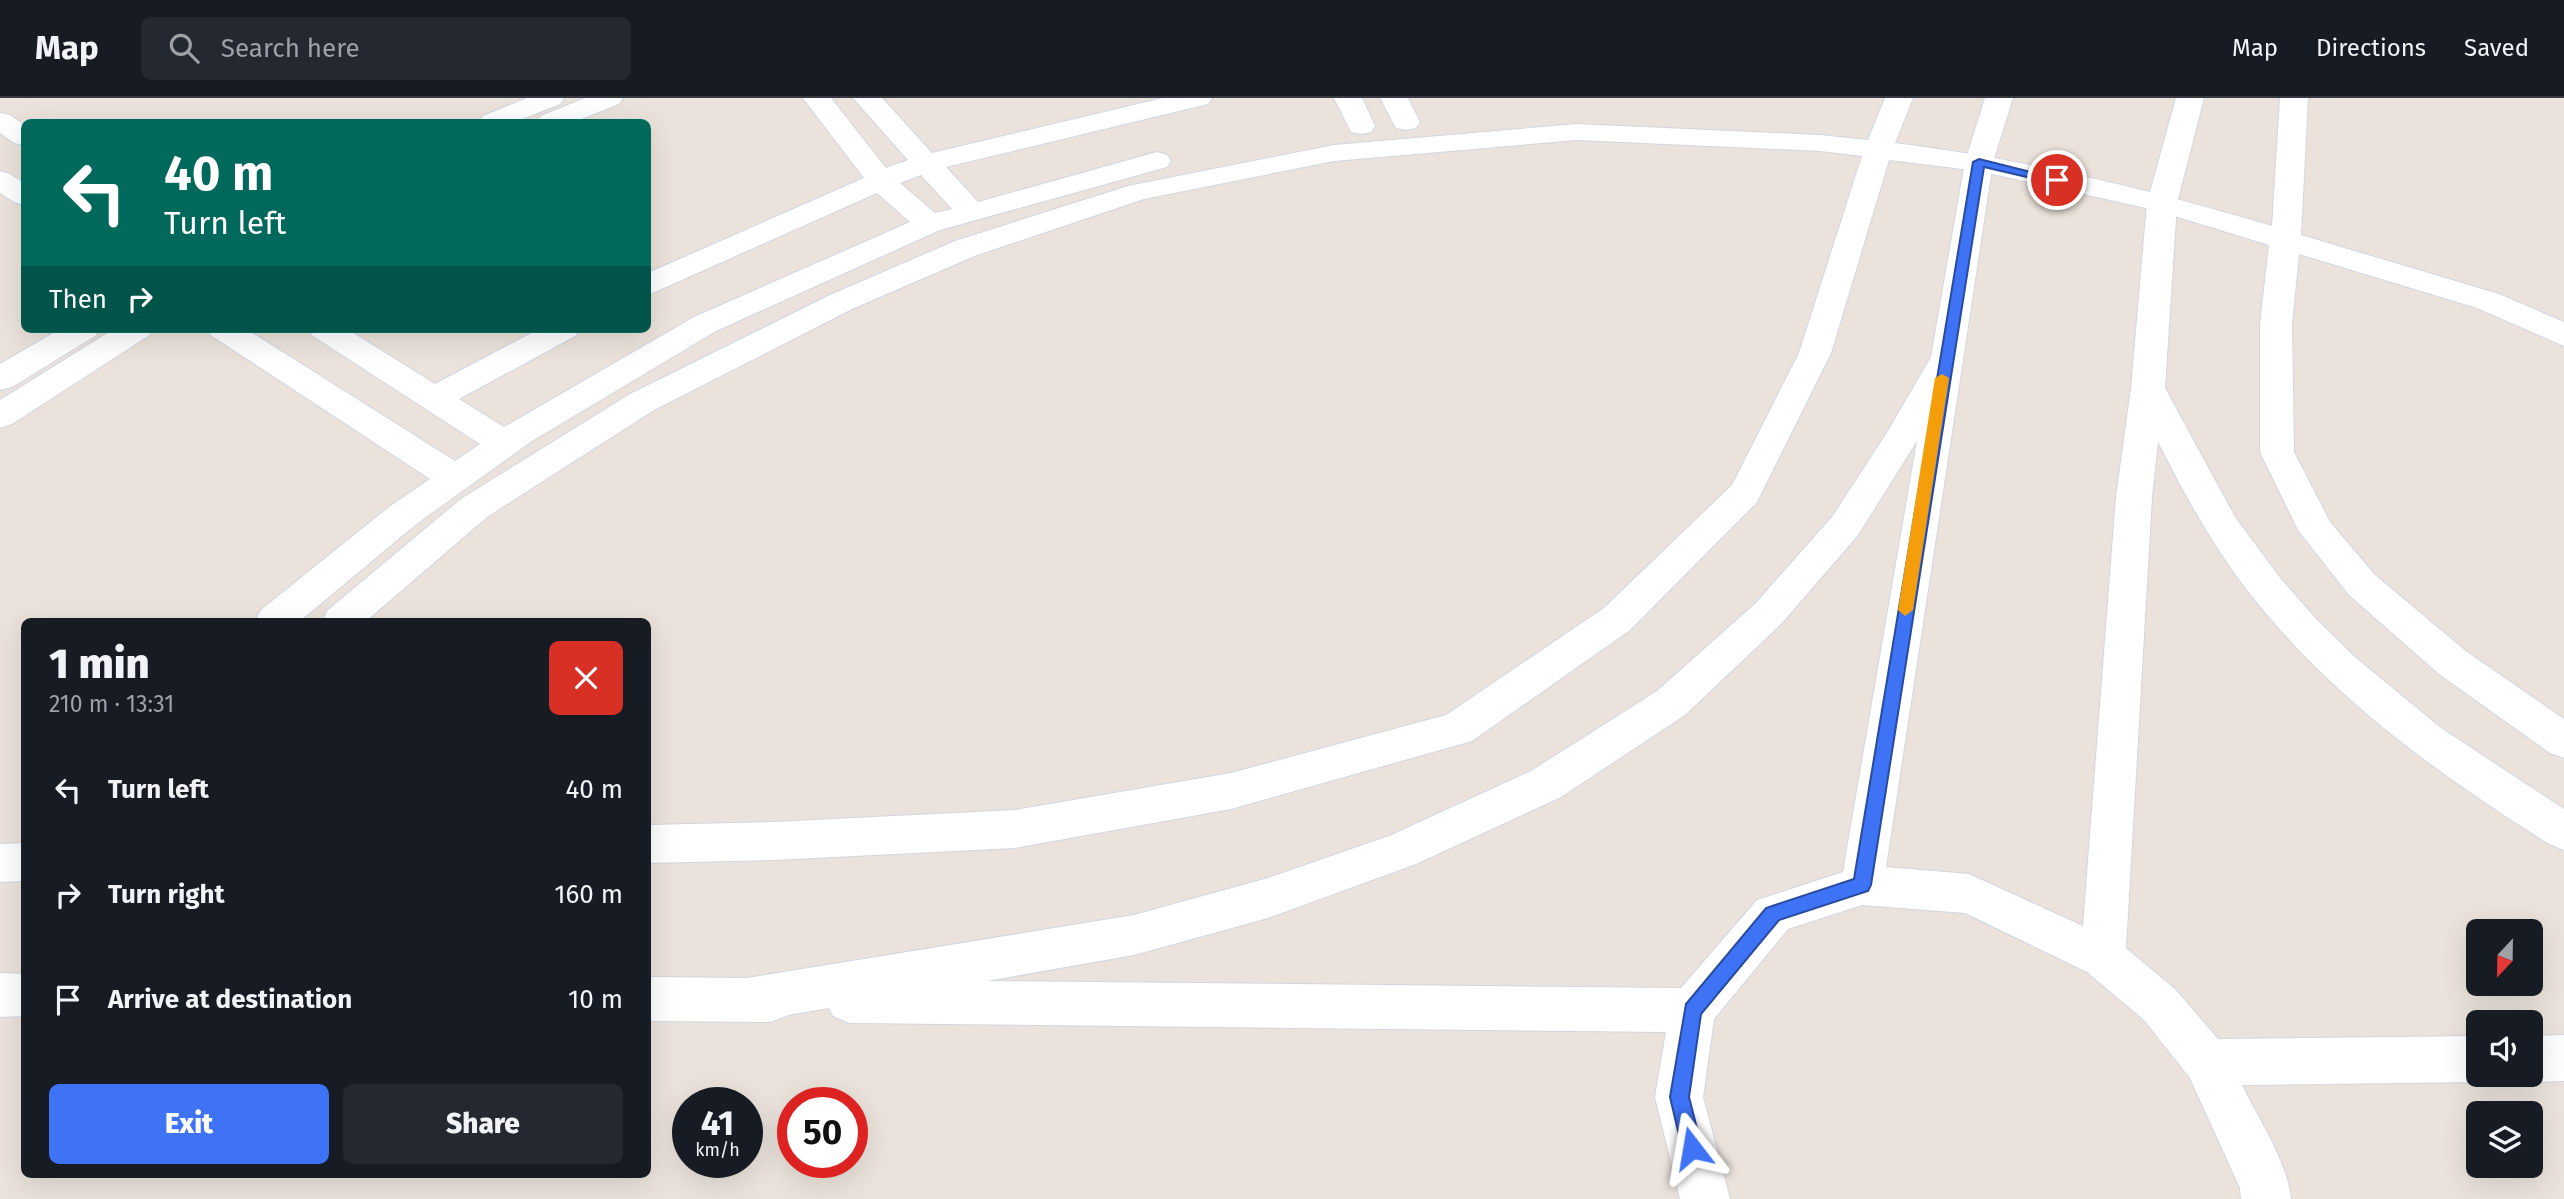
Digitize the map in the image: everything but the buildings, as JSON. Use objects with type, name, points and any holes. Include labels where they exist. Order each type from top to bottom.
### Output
[{"type":"street","points":[[500,119],[550,98]]},
{"type":"street","points":[[558,119],[609,98]]},
{"type":"street","points":[[817,98],[881,181],[930,224]]},
{"type":"street","points":[[867,98],[971,212]]},
{"type":"street","points":[[651,284],[925,164],[957,154],[1198,98]]},
{"type":"street","points":[[1348,98],[1361,126]]},
{"type":"street","points":[[1862,885],[1979,162],[1999,98]]},
{"type":"street","points":[[2104,957],[2134,497],[2148,388],[2162,204],[2190,98]]},
{"type":"street","points":[[2294,98],[2289,204],[2276,324],[2277,452],[2316,530],[2362,585],[2453,663],[2564,741]]},
{"type":"street","points":[[278,618],[402,516],[505,444],[614,376],[705,324],[930,224],[1140,164],[1361,126],[1400,110],[1540,116],[1768,117],[1888,125],[1979,162],[2162,204],[2487,301],[2564,335]]},
{"type":"street","points":[[0,121],[21,135]]},
{"type":"street","points":[[345,618],[474,508],[642,402],[841,302],[966,247],[1138,192],[1335,153],[1577,132],[1820,143],[1888,125]]},
{"type":"street","points":[[651,844],[774,841],[1015,829],[1231,791],[1458,729],[1617,619],[1745,493],[1815,353],[1888,125]]},
{"type":"street","points":[[0,180],[21,194]]},
{"type":"street","points":[[0,379],[77,333]]},
{"type":"street","points":[[0,416],[131,333]]},
{"type":"street","points":[[229,333],[456,479]]},
{"type":"street","points":[[330,333],[505,444]]},
{"type":"street","points":[[433,399],[557,333]]},
{"type":"street","points":[[746,1000],[1134,935],[1269,898],[1401,851],[1546,784],[1671,703],[1769,613],[1845,526],[1901,439],[1945,361]]},
{"type":"street","points":[[2148,388],[2190,472],[2235,546],[2299,628],[2385,708],[2501,793],[2564,831]]},
{"type":"street","points":[[1705,1199],[1679,1097],[1692,1010],[1773,914],[1862,885],[1969,894],[2104,957],[2160,1005],[2207,1062],[2266,1186],[2266,1199]]},
{"type":"street","points":[[0,995],[21,995]]},
{"type":"street","points":[[651,999],[1692,1010]]},
{"type":"street","points":[[2543,1059],[2564,1058]]},
{"type":"street","points":[[2207,1062],[2466,1059]]},
{"type":"slow traffic","points":[[1905,610],[1942,378]]},
{"type":"route","points":[[1692,1148],[1679,1097],[1692,1010],[1773,914],[1862,885],[1979,162],[2057,180]]}]
